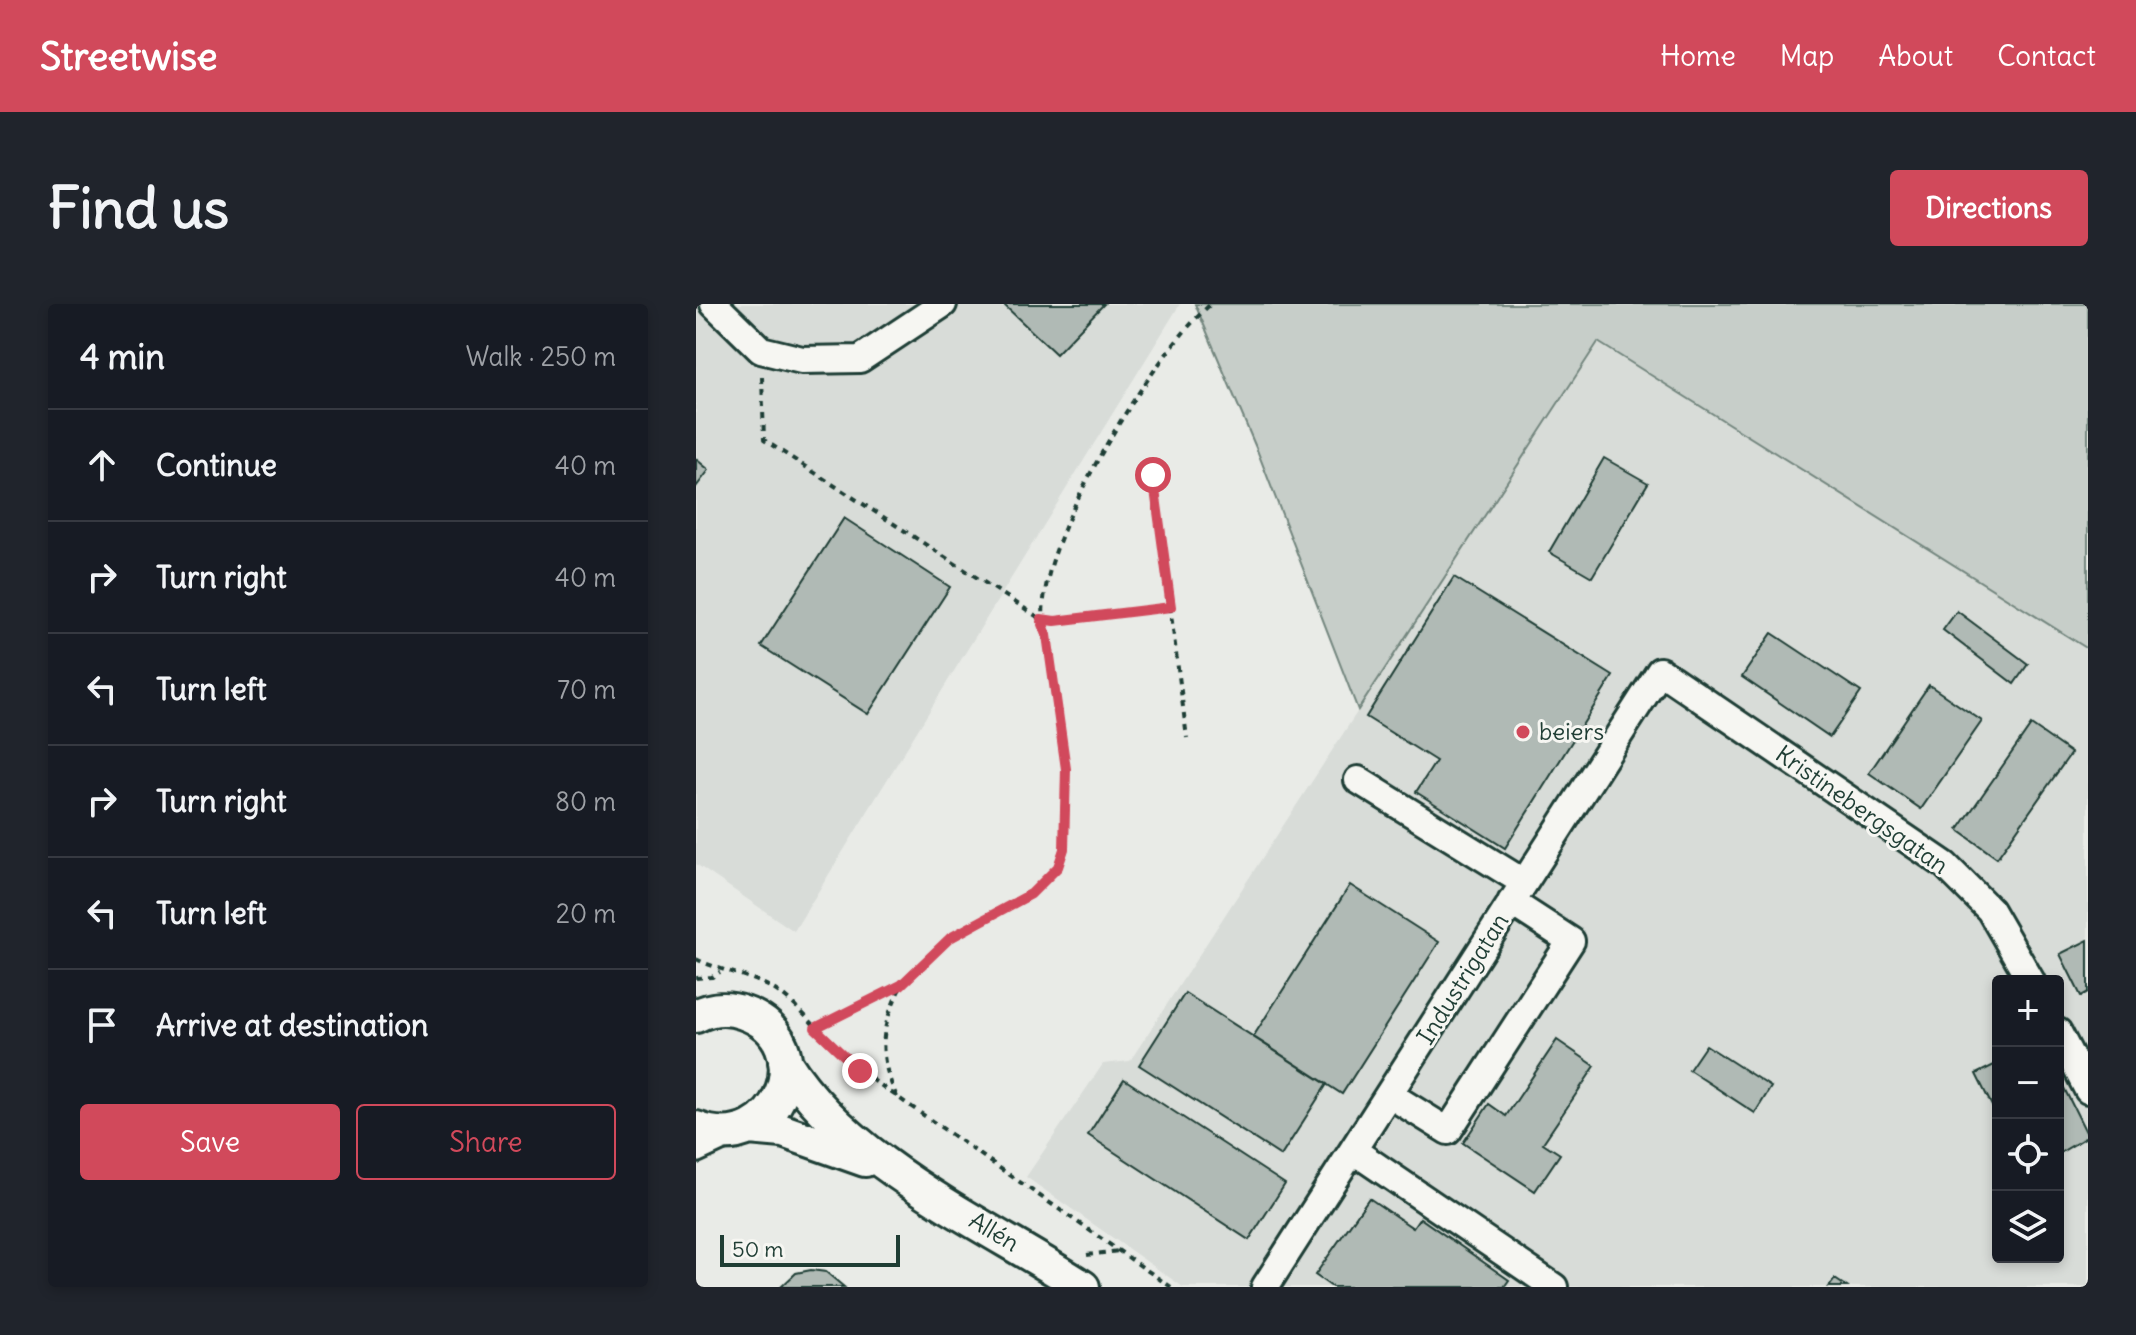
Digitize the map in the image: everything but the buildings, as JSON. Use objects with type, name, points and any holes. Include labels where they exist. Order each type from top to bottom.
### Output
[{"type":"main road","name":"Allén","points":[[698,1014],[725,1009],[749,1015],[769,1029],[805,1094],[905,1177]]},
{"type":"main road","points":[[739,1131],[775,1106],[785,1085],[785,1062]]},
{"type":"main road","name":"Allén","points":[[696,1128],[783,1131],[827,1143],[905,1177],[1084,1271]]},
{"type":"street","points":[[714,304],[761,350],[802,360],[860,359],[943,304]]},
{"type":"street","name":"Industrigatan","points":[[1265,1287],[1660,671]]},
{"type":"street","name":"Kristinebergsgatan","points":[[1660,671],[1945,865],[1990,910],[2028,975]]},
{"type":"street","points":[[1358,780],[1517,892],[1571,941],[1448,1131],[1390,1095]]},
{"type":"street","points":[[2064,1044],[2088,1090]]},
{"type":"street","points":[[696,1149],[739,1131]]},
{"type":"street","points":[[1354,1151],[1554,1287]]},
{"type":"path","points":[[1171,1287],[897,1097],[834,1050],[815,1028],[901,985],[950,938],[1031,894],[1058,867],[1064,849],[1066,769],[1047,635],[1041,619],[1051,564],[1097,461],[1166,350],[1211,304]]},
{"type":"path","points":[[761,350],[764,440],[1041,619],[1055,621],[1171,607]]},
{"type":"path","points":[[1153,475],[1187,738]]},
{"type":"path","points":[[696,978],[712,977],[721,971]]},
{"type":"path","points":[[897,1097],[884,1068],[882,1051],[890,1009],[901,985]]},
{"type":"path","points":[[1084,1271],[1118,1251]]},
{"type":"shaded area","points":[[696,304],[1180,304],[794,931],[696,864]]},
{"type":"shaded area","points":[[1195,304],[2088,304],[2088,649],[1598,342],[1358,710],[1257,450]]},
{"type":"shaded area","points":[[1598,342],[2088,649],[2088,1287],[1183,1287],[1026,1177],[1103,1064],[1130,1061]]},
{"type":"place","name":"beiers","points":[[1523,732]]},
{"type":"route","points":[[860,1071],[834,1050],[815,1028],[901,985],[950,938],[1031,894],[1058,867],[1064,849],[1066,769],[1047,635],[1041,619],[1055,621],[1171,607],[1153,475]]}]
